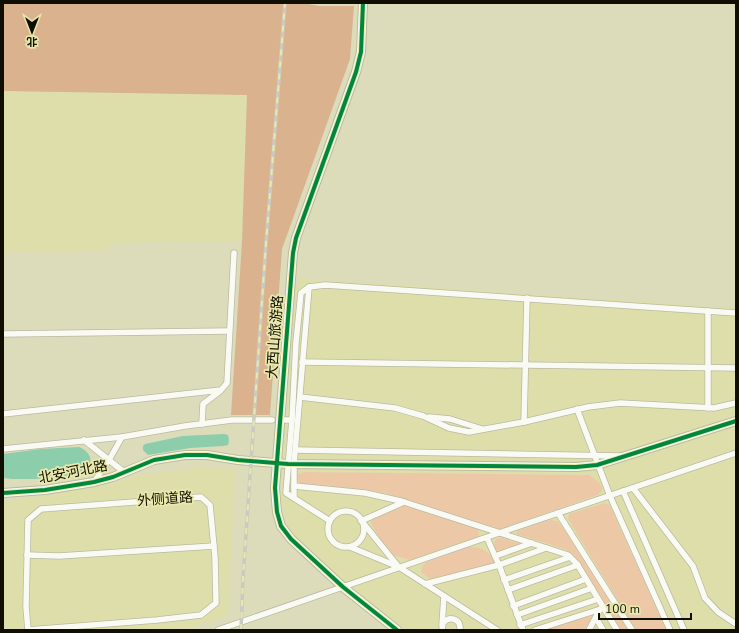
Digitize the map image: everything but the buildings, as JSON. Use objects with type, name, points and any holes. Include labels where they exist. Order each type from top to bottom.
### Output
[{"type":"street","name":"大西山旅游路","points":[[363,3],[361,52],[356,72],[299,231],[293,254],[275,488],[277,512],[281,526],[291,539],[343,588],[397,630]]},
{"type":"street","points":[[202,424],[203,404],[222,390],[227,383],[234,253]]},
{"type":"street","points":[[330,521],[286,493],[291,464],[296,342],[301,292],[309,288],[325,285],[736,313]]},
{"type":"street","points":[[294,498],[291,464],[296,450],[309,288]]},
{"type":"street","points":[[524,422],[527,298]]},
{"type":"street","points":[[708,311],[708,408]]},
{"type":"street","points":[[3,334],[229,331]]},
{"type":"street","points":[[302,362],[736,368]]},
{"type":"street","points":[[3,414],[222,390]]},
{"type":"street","points":[[300,397],[395,408],[423,416],[449,428],[469,432],[524,422],[577,409],[620,402],[708,408],[714,408],[736,402]]},
{"type":"street","points":[[577,409],[597,466],[670,630]]},
{"type":"street","points":[[423,416],[450,419],[485,430]]},
{"type":"street","points":[[3,449],[84,440],[122,438],[232,420],[272,420]]},
{"type":"street","points":[[283,420],[292,420]]},
{"type":"street","name":"北安河北路","points":[[3,493],[45,490],[94,482],[154,460],[185,455],[207,455],[238,460],[291,464],[597,466],[736,421]]},
{"type":"street","points":[[94,482],[122,438]]},
{"type":"street","points":[[84,440],[124,472]]},
{"type":"street","points":[[296,450],[625,456]]},
{"type":"street","points":[[218,630],[736,453]]},
{"type":"street","points":[[294,486],[365,494],[404,502],[562,553],[570,557],[578,565],[602,608],[617,630]]},
{"type":"street","points":[[633,488],[693,566],[705,598],[718,612],[736,624]]},
{"type":"street","points":[[623,491],[684,630]]},
{"type":"street","name":"外侧道路","points":[[201,497],[210,505],[214,546],[216,603],[200,615],[157,620],[28,630],[26,607],[27,555],[28,520],[41,508],[201,497]]},
{"type":"street","points":[[362,522],[404,502]]},
{"type":"street","points":[[399,567],[355,514],[344,512],[338,513],[330,521],[328,533],[334,543],[339,546],[350,547],[399,567],[497,630]]},
{"type":"street","points":[[558,513],[632,630]]},
{"type":"street","points":[[350,547],[356,544],[363,535],[364,529],[362,522]]},
{"type":"street","points":[[487,538],[496,556],[513,606],[522,627],[598,599]]},
{"type":"street","points":[[496,556],[532,543]]},
{"type":"street","points":[[27,555],[59,556],[214,546]]},
{"type":"street","points":[[425,584],[499,565],[546,548]]},
{"type":"street","points":[[504,580],[570,557]]},
{"type":"street","points":[[508,590],[578,565]]},
{"type":"street","points":[[513,606],[586,579]]},
{"type":"street","points":[[517,615],[592,588]]},
{"type":"street","points":[[442,628],[444,596]]},
{"type":"street","points":[[602,608],[590,629],[602,630]]},
{"type":"street","points":[[535,630],[602,608]]},
{"type":"street","points":[[442,628],[445,621],[450,618],[459,622],[460,630]]},
{"type":"street","points":[[596,618],[602,630]]},
{"type":"shaded area","points":[[3,3],[303,3],[319,6],[354,6],[350,59],[282,249],[270,415],[231,415],[242,241],[247,95],[3,91]]},
{"type":"shaded area","points":[[3,91],[247,95],[242,241],[115,243],[104,250],[3,253]]},
{"type":"shaded area","points":[[297,278],[736,308],[736,630],[403,630],[355,593],[294,535],[285,518],[281,494]]},
{"type":"shaded area","points":[[228,435],[228,445],[190,448],[148,455],[143,450],[143,446],[145,444],[183,436]]},
{"type":"shaded area","points":[[79,447],[86,451],[89,455],[89,465],[84,470],[75,474],[63,477],[39,479],[3,478],[3,454],[41,449]]},
{"type":"shaded area","points":[[205,467],[235,470],[228,616],[182,630],[3,630],[3,502],[113,484],[134,476]]},
{"type":"shaded area","points":[[304,472],[589,475],[596,479],[602,488],[602,491],[597,495],[498,530],[386,493],[301,484],[296,476]]},
{"type":"shaded area","points":[[605,503],[610,506],[666,630],[636,630],[568,519],[569,514]]},
{"type":"shaded area","points":[[403,505],[474,527],[478,529],[478,537],[409,560],[390,554],[371,524],[371,520]]},
{"type":"shaded area","points":[[550,520],[557,521],[562,526],[628,630],[619,630],[571,553],[565,549],[516,534],[517,531]]},
{"type":"shaded area","points":[[501,538],[522,544],[498,553],[494,543],[496,539]]},
{"type":"shaded area","points":[[467,547],[477,547],[484,550],[493,559],[495,564],[430,579],[421,572],[423,565],[427,562]]},
{"type":"shaded area","points":[[595,613],[586,630],[543,630]]},
{"type":"railway","points":[[241,630],[243,578],[266,243],[285,3]]},
{"type":"cycle path","points":[[363,3],[361,52],[356,72],[296,238],[293,253],[275,488],[277,512],[281,526],[291,539],[343,587],[397,630]]},
{"type":"cycle path","points":[[3,493],[45,490],[94,482],[113,477],[154,460],[185,455],[207,455],[238,460],[288,464],[576,467],[597,465],[736,421]]}]
